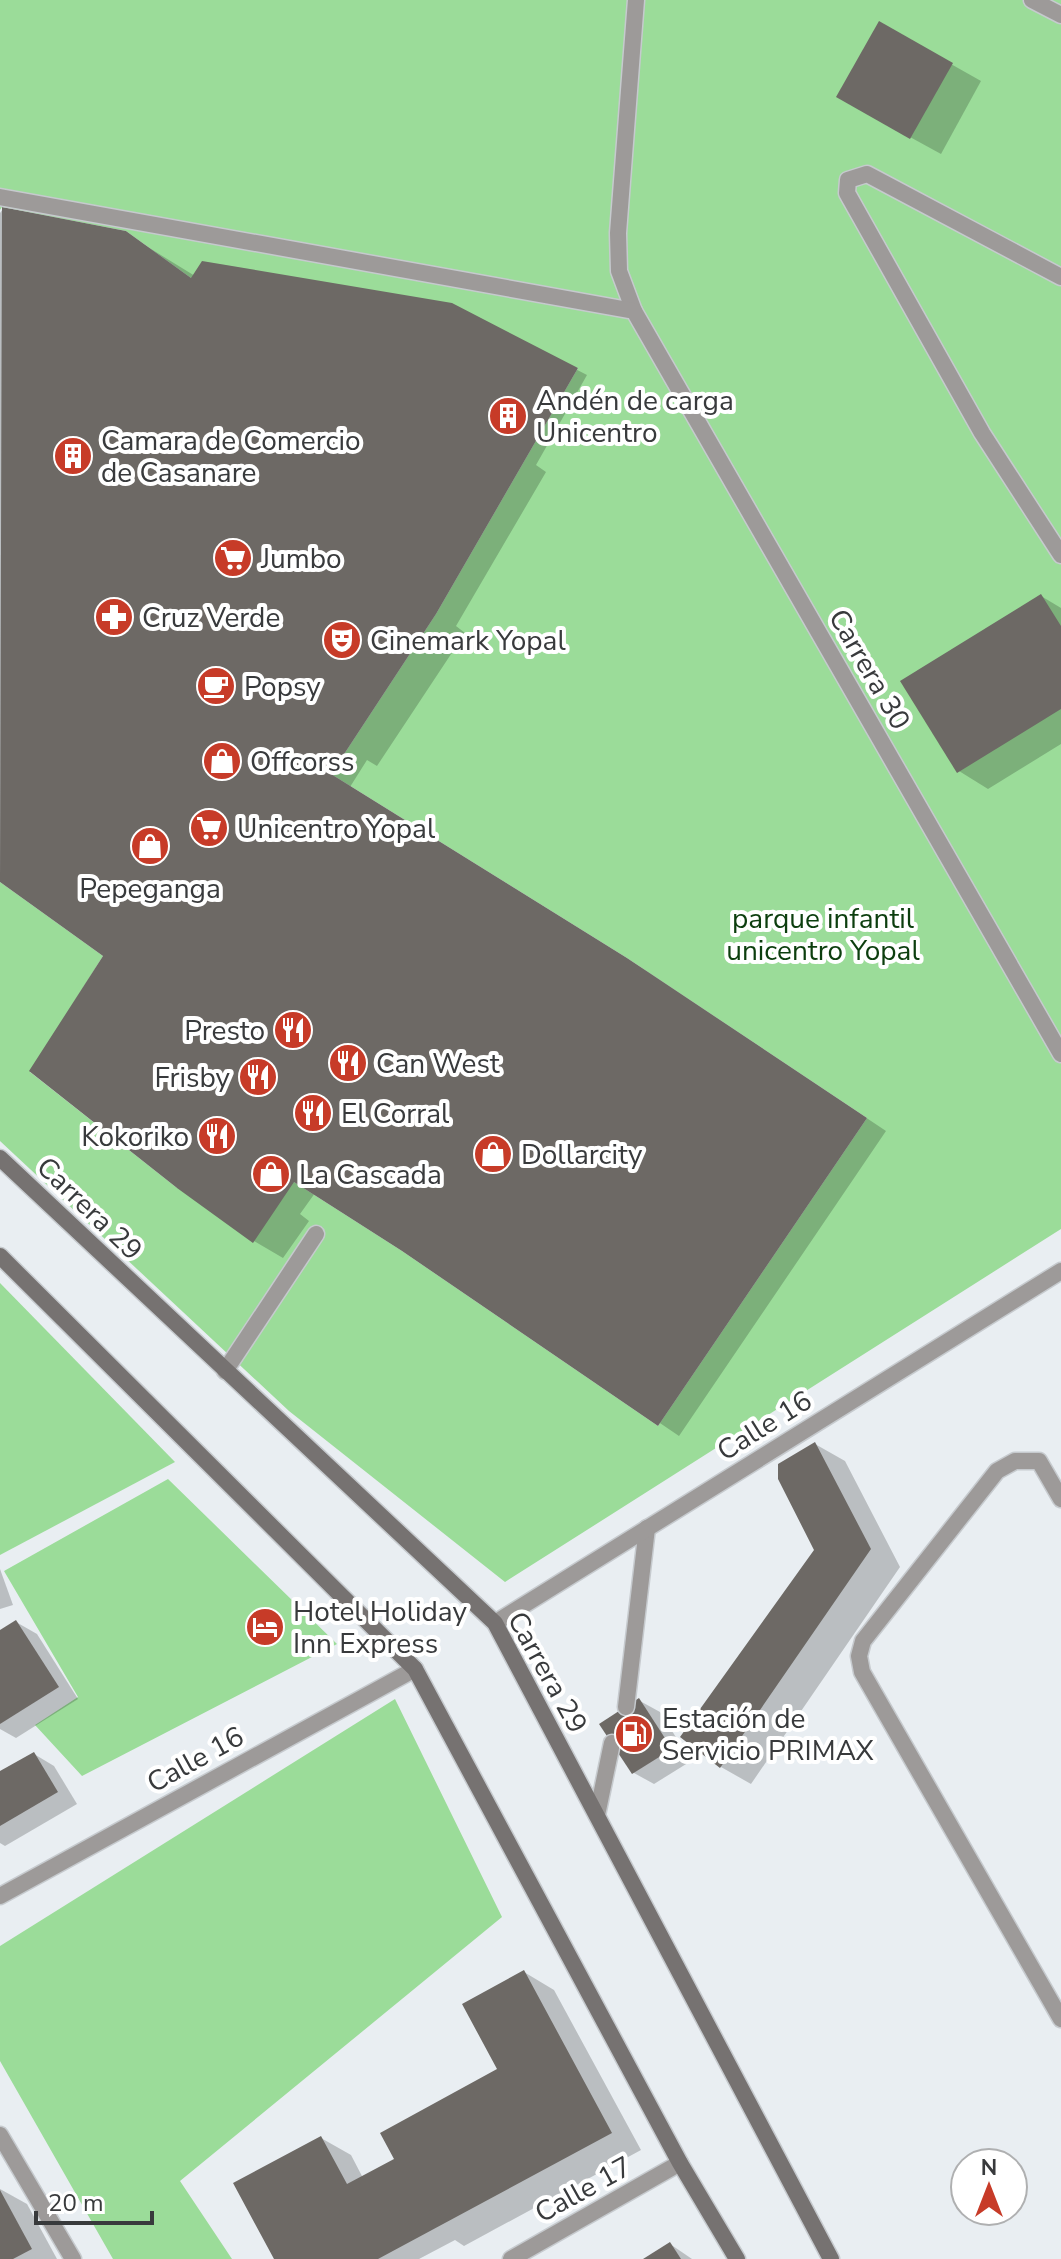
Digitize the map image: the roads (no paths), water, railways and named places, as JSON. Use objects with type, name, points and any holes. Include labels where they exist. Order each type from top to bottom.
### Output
[{"type":"main road","name":"Carrera 29","points":[[0,1158],[495,1623],[831,2259]]},
{"type":"main road","points":[[0,1257],[415,1669],[680,2163],[737,2259]]},
{"type":"street","name":"Carrera 30","points":[[636,0],[618,233],[619,271],[634,311],[1061,1054]]},
{"type":"street","points":[[1032,0],[1061,15]]},
{"type":"street","points":[[1061,277],[867,174],[848,180],[847,193],[982,433],[1061,555]]},
{"type":"street","points":[[0,197],[634,311]]},
{"type":"street","points":[[225,1371],[316,1234]]},
{"type":"street","name":"Calle 16","points":[[495,1623],[1061,1271]]},
{"type":"street","points":[[1061,1499],[1039,1461],[1015,1461],[997,1471],[863,1641],[859,1656],[862,1672],[1061,2019]]},
{"type":"street","points":[[626,1707],[647,1528]]},
{"type":"street","name":"Calle 16","points":[[0,1896],[415,1669]]},
{"type":"street","points":[[597,1815],[612,1743]]},
{"type":"street","points":[[0,2135],[73,2259]]},
{"type":"street","name":"Calle 17","points":[[511,2259],[680,2163]]},
{"type":"place","name":"Andén de carga Unicentro","points":[[508,416]]},
{"type":"place","name":"Camara de Comercio de Casanare","points":[[73,456]]},
{"type":"place","name":"Jumbo","points":[[233,558]]},
{"type":"place","name":"Cruz Verde","points":[[114,617]]},
{"type":"place","name":"Cinemark Yopal","points":[[342,640]]},
{"type":"place","name":"Popsy","points":[[216,686]]},
{"type":"place","name":"Offcorss","points":[[222,761]]},
{"type":"place","name":"Unicentro Yopal","points":[[209,828]]},
{"type":"place","name":"Pepeganga","points":[[150,846]]},
{"type":"place","name":"Presto","points":[[293,1030]]},
{"type":"place","name":"Can West","points":[[348,1063]]},
{"type":"place","name":"Frisby","points":[[258,1077]]},
{"type":"place","name":"El Corral","points":[[313,1113]]},
{"type":"place","name":"Kokoriko","points":[[217,1136]]},
{"type":"place","name":"Dollarcity","points":[[493,1154]]},
{"type":"place","name":"La Cascada","points":[[271,1174]]},
{"type":"place","name":"Hotel Holiday Inn Express","points":[[265,1627]]},
{"type":"place","name":"Estación de Servicio PRIMAX","points":[[634,1734]]},
{"type":"park label","name":"parque infantil unicentro Yopal","points":[[823,934]]}]
